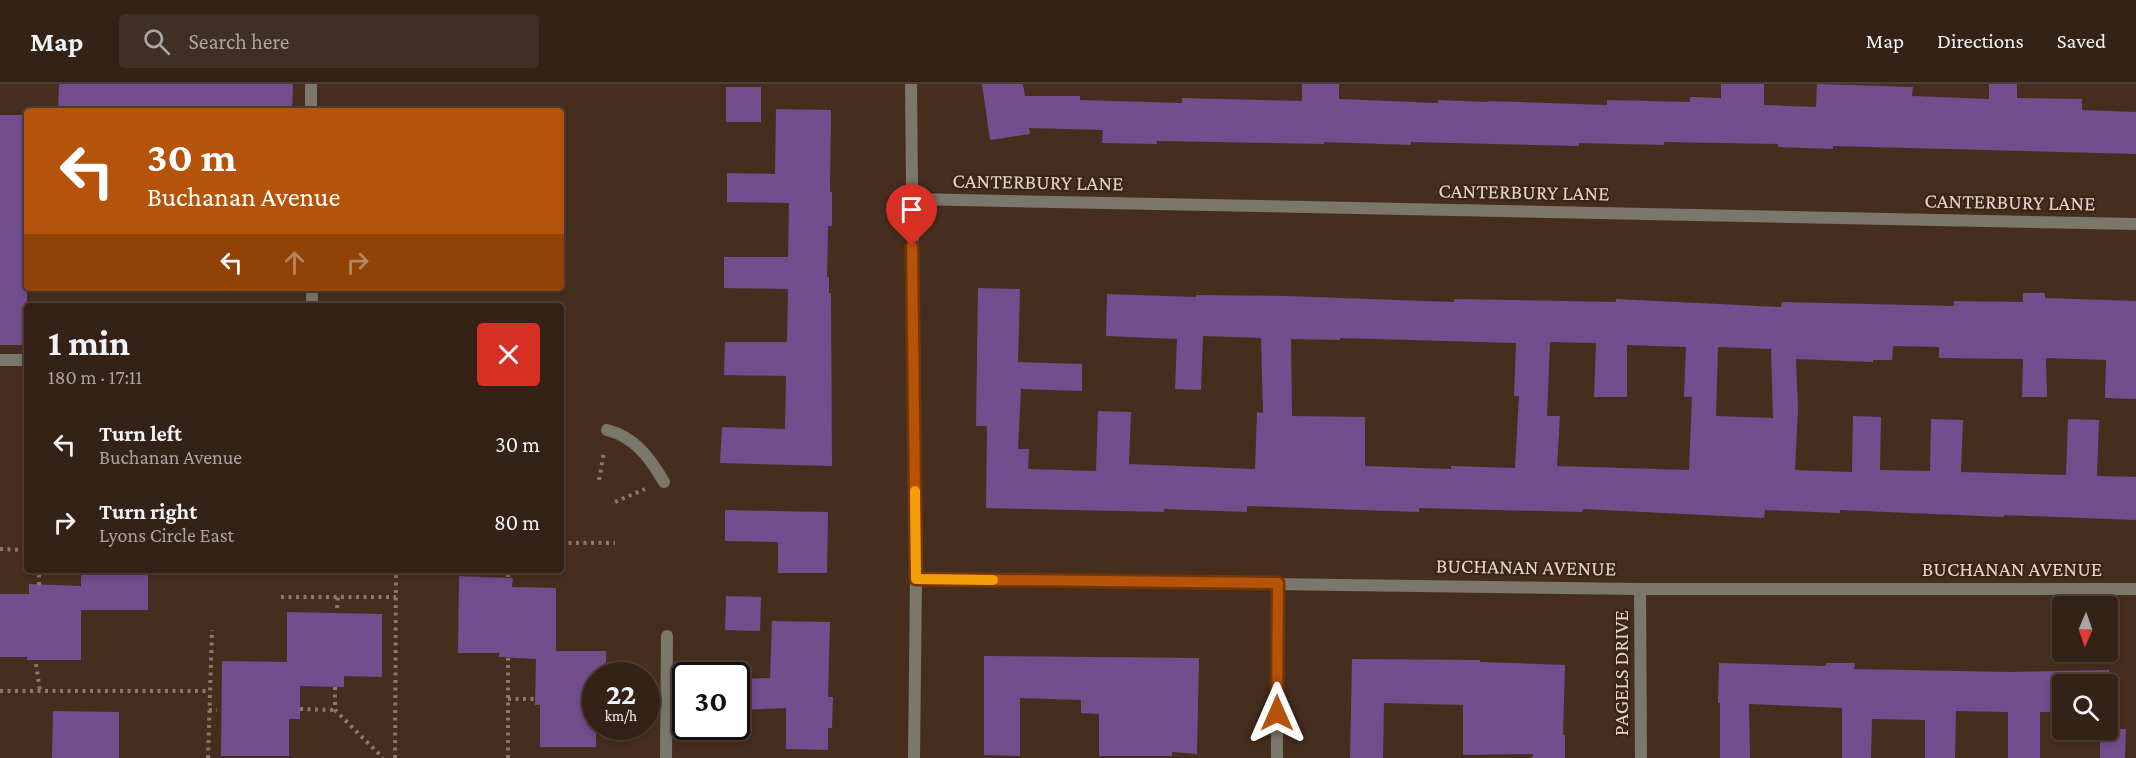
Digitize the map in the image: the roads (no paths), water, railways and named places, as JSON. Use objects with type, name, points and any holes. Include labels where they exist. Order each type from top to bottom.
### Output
[{"type":"street","points":[[311,84],[311,108]]},
{"type":"street","points":[[911,84],[916,579],[914,758]]},
{"type":"street","name":"CANTERBURY LANE","points":[[911,199],[2136,224]]},
{"type":"street","points":[[0,360],[24,360]]},
{"type":"street","points":[[607,430],[620,433],[650,457],[664,482]]},
{"type":"street","name":"BUCHANAN AVENUE","points":[[916,579],[1640,589],[2136,589]]},
{"type":"street","points":[[1277,758],[1278,583]]},
{"type":"street","name":"PAGELS DRIVE","points":[[1640,589],[1641,758]]},
{"type":"street","points":[[666,758],[667,636]]}]
